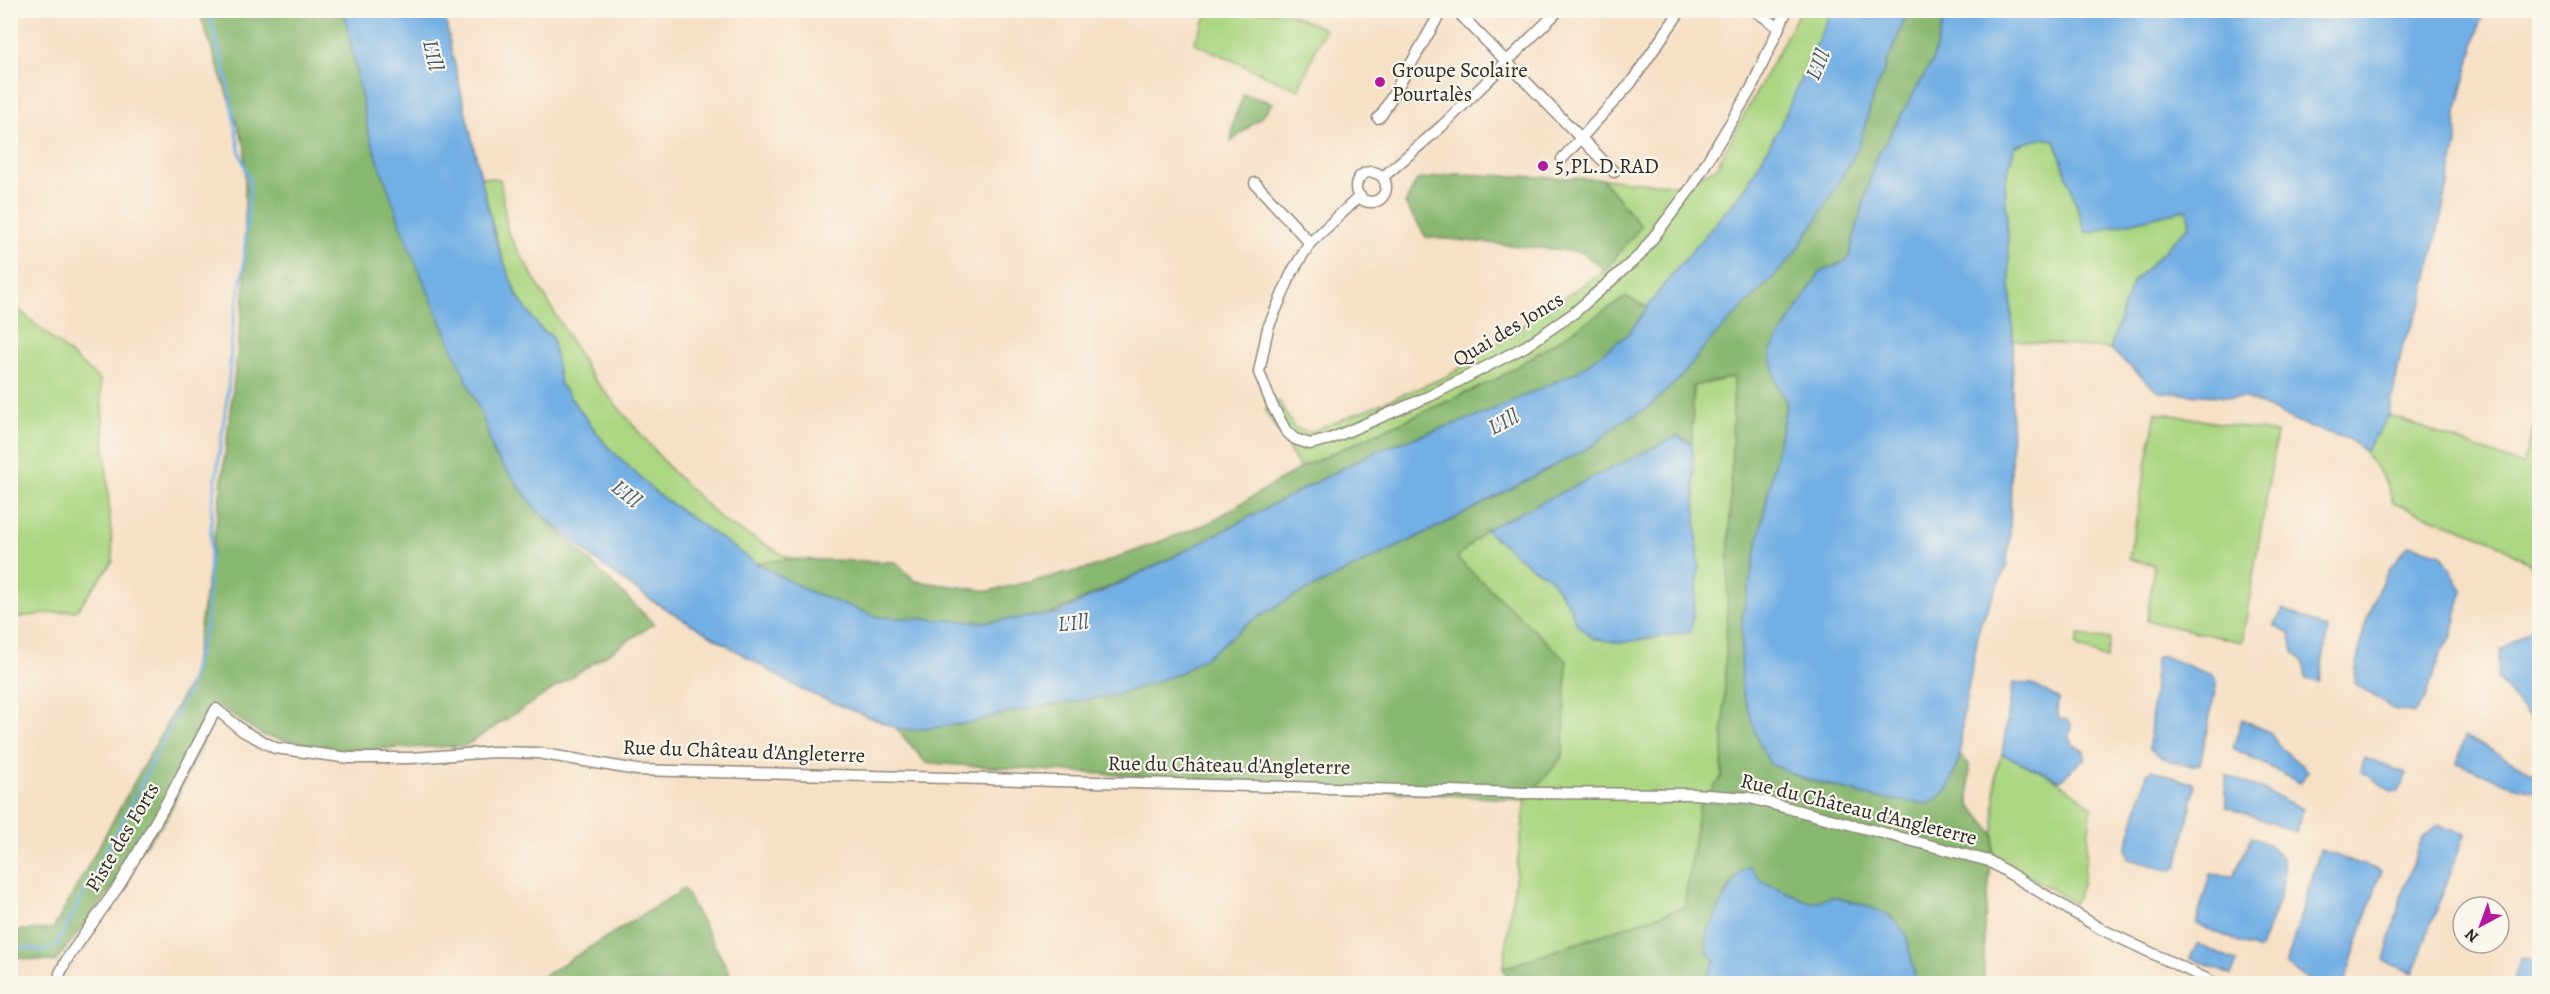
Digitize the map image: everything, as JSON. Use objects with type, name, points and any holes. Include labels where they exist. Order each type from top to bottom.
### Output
[{"type":"street","points":[[1378,118],[1442,10]]},
{"type":"street","points":[[1456,10],[1506,64],[1614,172]]},
{"type":"street","points":[[1383,177],[1442,126],[1559,10]]},
{"type":"street","points":[[1562,159],[1630,84],[1681,10]]},
{"type":"street","points":[[1754,10],[1778,27]]},
{"type":"street","name":"Quai des Joncs","points":[[1310,243],[1292,272],[1268,328],[1259,372],[1272,405],[1286,431],[1295,439],[1310,444],[1330,438],[1430,396],[1526,346],[1574,313],[1640,255],[1691,188],[1751,89],[1787,10]]},
{"type":"street","points":[[1371,172],[1383,177],[1386,190],[1381,198],[1368,201],[1360,196],[1356,187],[1362,175],[1371,172]]},
{"type":"street","points":[[1255,183],[1310,243],[1360,196]]},
{"type":"street","name":"Piste des Forts","points":[[59,984],[60,973],[67,959],[120,884],[216,709]]},
{"type":"street","name":"Rue du Château d'Angleterre","points":[[216,709],[243,731],[275,748],[349,758],[411,758],[505,752],[538,753],[637,770],[1523,793],[1692,794],[1750,798],[1989,861],[2101,929],[2217,984]]},
{"type":"green space","points":[[199,11],[344,11],[357,70],[485,423],[494,454],[537,510],[654,624],[465,746],[338,750],[264,736],[219,706],[167,818],[55,962],[11,957],[11,931],[53,929],[192,678],[219,505],[245,287],[245,147]]},
{"type":"green space","points":[[1209,11],[1283,11],[1325,29],[1298,90],[1194,43]]},
{"type":"green space","points":[[1800,11],[1831,11],[1780,127],[1746,187],[1665,283],[1649,308],[1626,298],[1497,379],[1300,468],[1265,410],[1279,401],[1293,427],[1309,433],[1448,376],[1605,270],[1641,226],[1602,179],[1678,185],[1716,168]]},
{"type":"green space","points":[[1908,11],[1946,11],[1932,62],[1875,160],[1848,260],[1820,272],[1777,385],[1787,403],[1742,618],[1770,764],[1801,778],[1876,798],[1948,790],[1960,755],[1969,764],[1969,803],[1994,835],[1984,932],[1984,983],[1916,983],[1906,933],[1861,904],[1833,897],[1812,903],[1761,881],[1750,867],[1733,881],[1717,915],[1707,950],[1715,961],[1704,983],[1509,983],[1503,968],[1684,907],[1699,807],[1722,777],[1734,377],[1693,386],[1692,443],[1677,436],[1485,530],[1457,558],[1567,661],[1563,756],[1526,800],[926,763],[896,728],[914,730],[971,723],[1005,713],[1059,702],[1210,654],[1247,624],[1289,599],[1444,524],[1592,446],[1622,421],[1648,408],[1682,376],[1705,346],[1875,92]]},
{"type":"green space","points":[[1244,94],[1273,103],[1261,117],[1231,142],[1234,119]]},
{"type":"green space","points":[[2043,138],[2055,140],[2086,233],[2187,209],[2190,225],[2132,283],[2110,349],[2013,340],[2005,182],[2015,146]]},
{"type":"green space","points":[[1455,174],[1602,179],[1641,226],[1605,270],[1581,252],[1426,237],[1405,204],[1417,180]]},
{"type":"green space","points":[[481,177],[500,179],[508,233],[590,374],[671,470],[724,522],[791,559],[756,563],[656,493],[606,445],[560,384],[552,336],[538,325],[514,288],[497,241]]},
{"type":"green space","points":[[1626,297],[1649,308],[1628,334],[1577,372],[1481,415],[1375,451],[1171,558],[1051,614],[987,622],[878,617],[808,591],[756,563],[791,559],[896,562],[915,581],[989,591],[1090,568],[1209,523],[1300,468],[1497,379]]},
{"type":"green space","points":[[10,302],[100,380],[113,561],[77,610],[11,618]]},
{"type":"green space","points":[[1735,377],[1722,777],[1699,807],[1684,907],[1503,968],[1526,800],[1563,756],[1456,558],[1485,530],[1531,567],[1549,577],[1569,605],[1576,623],[1620,643],[1636,640],[1699,571],[1692,443],[1693,386]]},
{"type":"green space","points":[[2156,412],[2277,433],[2242,642],[2147,621],[2154,565],[2129,559]]},
{"type":"green space","points":[[2539,414],[2539,570],[2494,541],[2393,503],[2387,484],[2365,452],[2389,415],[2522,465]]},
{"type":"green space","points":[[2079,635],[2110,639],[2106,659],[2076,646]]},
{"type":"green space","points":[[2002,754],[2050,776],[2092,806],[2082,886],[2074,903],[1993,854],[1996,770]]},
{"type":"green space","points":[[684,889],[735,983],[532,983]]},
{"type":"water","points":[[1946,10],[2483,11],[2456,112],[2457,143],[2422,303],[2403,344],[2389,415],[2365,452],[2349,439],[2309,427],[2246,398],[2159,392],[2110,349],[2132,283],[2190,225],[2187,209],[2086,233],[2055,140],[2043,138],[2015,146],[2005,182],[2013,340],[2010,536],[2006,567],[1980,625],[1963,715],[1960,755],[1948,790],[1929,804],[1876,798],[1801,777],[1770,764],[1759,743],[1741,688],[1742,618],[1787,403],[1777,385],[1770,352],[1820,272],[1848,260],[1875,160],[1932,62]]},
{"type":"water","name":"L'Ill","points":[[344,11],[444,11],[495,238],[517,296],[542,331],[552,336],[560,384],[606,445],[656,493],[756,563],[808,591],[878,617],[987,622],[1056,614],[1171,558],[1376,451],[1481,415],[1577,372],[1628,334],[1665,283],[1746,187],[1780,126],[1831,11],[1908,11],[1875,92],[1858,148],[1818,218],[1790,260],[1705,346],[1682,376],[1648,408],[1622,421],[1592,446],[1444,524],[1289,599],[1247,624],[1210,654],[1178,674],[1116,695],[1005,713],[971,723],[914,730],[896,728],[802,690],[651,600],[600,564],[537,510],[494,454],[485,423],[408,245],[369,135]]},
{"type":"water","points":[[1677,436],[1692,443],[1699,571],[1691,632],[1620,643],[1592,638],[1576,623],[1569,605],[1549,577],[1531,567],[1485,530]]},
{"type":"water","points":[[2409,545],[2442,554],[2462,591],[2452,636],[2440,654],[2426,698],[2414,713],[2393,709],[2354,683],[2360,646],[2370,609],[2386,575]]},
{"type":"water","points":[[2283,609],[2328,629],[2319,682],[2306,679],[2304,663],[2293,652],[2290,634],[2274,626]]},
{"type":"water","points":[[2539,623],[2539,723],[2532,721],[2497,678],[2500,651]]},
{"type":"water","points":[[2161,655],[2214,676],[2217,682],[2200,764],[2187,765],[2173,762],[2159,756],[2149,748],[2156,658]]},
{"type":"water","points":[[2013,683],[2032,684],[2059,699],[2057,708],[2059,719],[2068,720],[2072,728],[2068,736],[2072,744],[2084,751],[2085,758],[2060,780],[2002,754]]},
{"type":"water","points":[[2242,719],[2269,732],[2281,748],[2308,771],[2300,783],[2233,748]]},
{"type":"water","points":[[2465,736],[2539,776],[2539,792],[2516,787],[2457,763]]},
{"type":"water","points":[[2364,758],[2406,773],[2403,785],[2398,791],[2391,791],[2361,771]]},
{"type":"water","points":[[2152,770],[2192,783],[2195,788],[2177,867],[2171,870],[2128,859],[2126,849],[2147,774]]},
{"type":"water","points":[[2226,775],[2303,809],[2296,832],[2226,807]]},
{"type":"water","points":[[2438,825],[2465,834],[2413,973],[2384,961],[2402,894],[2422,838]]},
{"type":"water","points":[[2251,837],[2268,844],[2281,857],[2284,865],[2278,903],[2259,950],[2196,924],[2210,874],[2234,876]]},
{"type":"water","points":[[2320,850],[2381,871],[2344,983],[2313,983],[2286,965]]},
{"type":"water","points":[[1750,866],[1761,881],[1811,903],[1833,897],[1861,904],[1889,915],[1906,933],[1916,983],[1704,983],[1715,961],[1707,950],[1706,936],[1723,900],[1741,871]]},
{"type":"water","points":[[2197,944],[2237,962],[2231,975],[2190,958]]},
{"type":"water","points":[[2522,958],[2539,963],[2539,983],[2511,983]]},
{"type":"waterway","points":[[10,946],[46,951],[56,945],[122,822],[188,690],[207,621],[212,508],[228,390],[233,324],[243,271],[250,182],[239,149],[227,79],[208,10]]},
{"type":"place","name":"Groupe Scolaire Pourtalès","points":[[1380,82]]},
{"type":"place","name":"5,PL.D.RAD","points":[[1543,166]]}]
